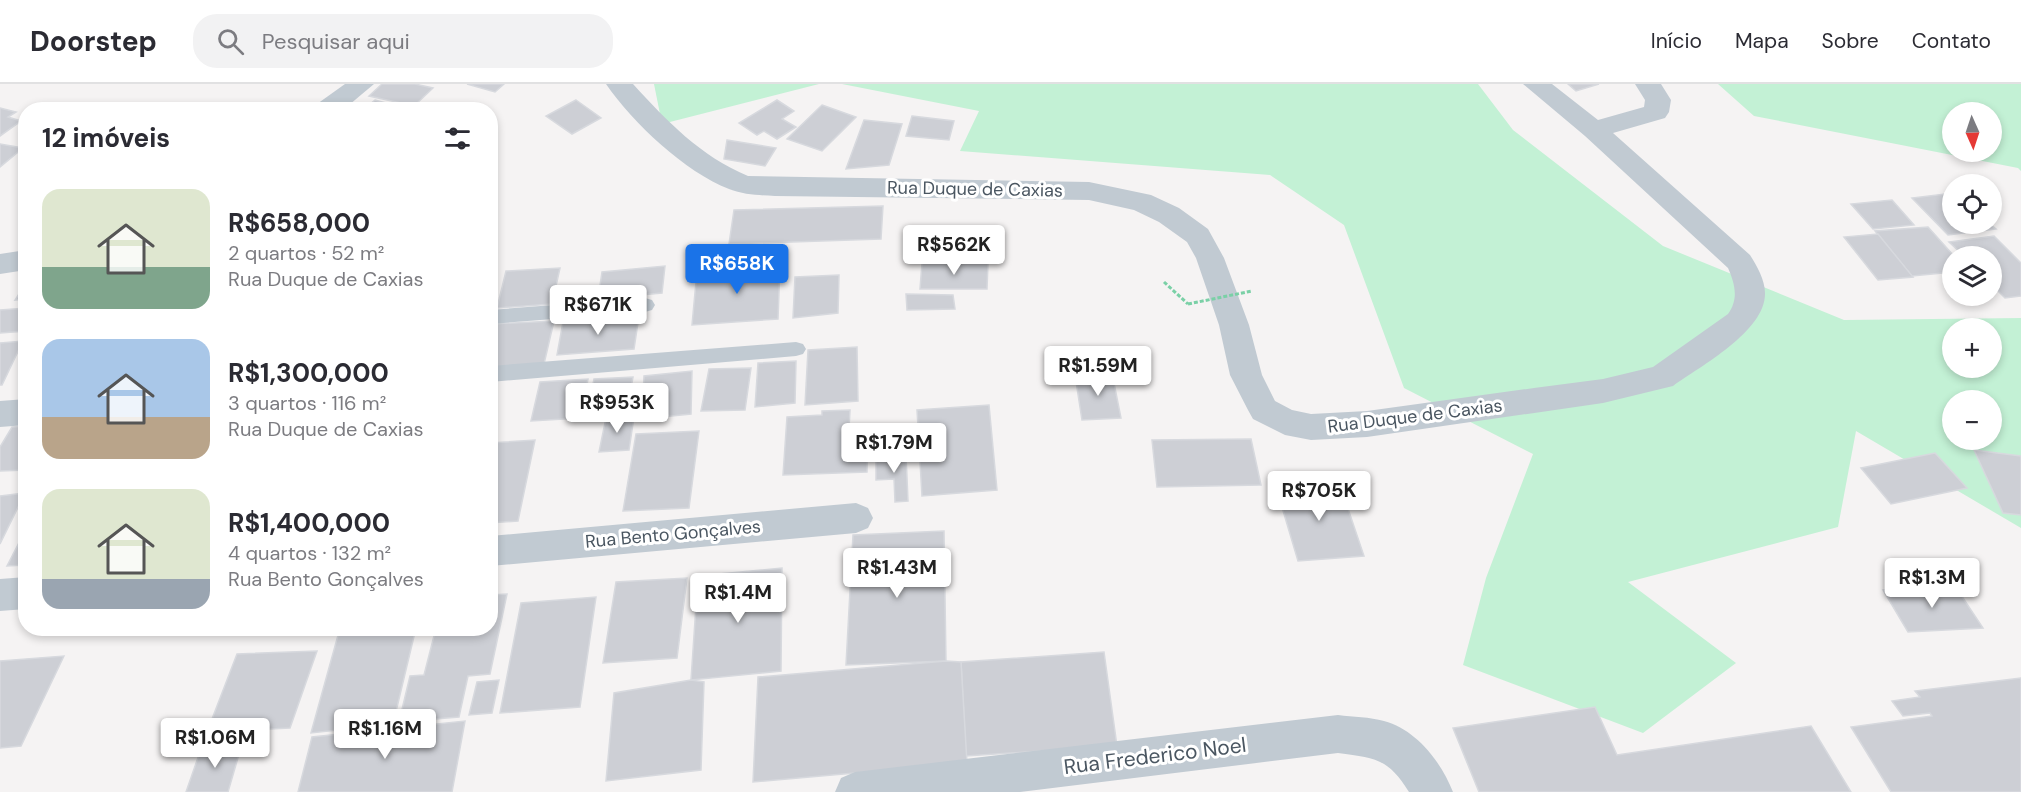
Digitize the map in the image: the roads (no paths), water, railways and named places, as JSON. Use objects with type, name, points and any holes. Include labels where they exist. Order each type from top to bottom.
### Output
[{"type":"street","points":[[337,102],[361,84]]},
{"type":"street","name":"Rua Duque de Caxias","points":[[619,84],[665,133],[715,172],[741,184],[775,187],[1089,191],[1141,202],[1169,215],[1198,236],[1210,258],[1234,326],[1246,375],[1264,410],[1285,422],[1311,427],[1367,424],[1534,401],[1603,391],[1662,377],[1739,322],[1749,310],[1750,282],[1740,262],[1594,130],[1536,84]]},
{"type":"street","points":[[1594,130],[1656,112],[1658,100],[1648,84]]},
{"type":"street","points":[[0,264],[18,261]]},
{"type":"street","points":[[0,414],[18,413]]},
{"type":"street","name":"Rua Bento Gonçalves","points":[[498,550],[856,518]]},
{"type":"street","points":[[0,595],[18,594]]},
{"type":"street","name":"Rua Frederico Noel","points":[[855,792],[1338,734],[1384,740],[1414,763],[1432,792]]},
{"type":"lane","points":[[498,316],[645,305]]},
{"type":"lane","points":[[498,373],[795,349]]}]
